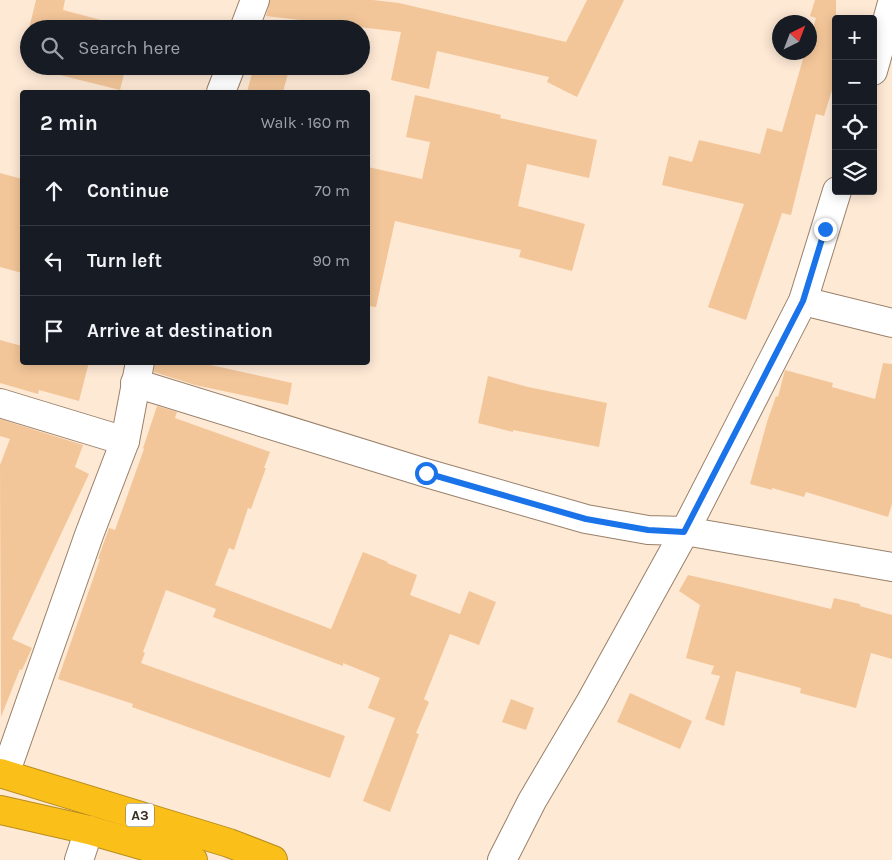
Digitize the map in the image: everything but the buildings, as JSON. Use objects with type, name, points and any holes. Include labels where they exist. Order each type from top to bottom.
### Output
[{"type":"highway","name":"A3","points":[[2,774],[229,843],[273,860]]},
{"type":"highway","name":"A3","points":[[0,810],[89,830],[193,860]]},
{"type":"street","points":[[247,20],[255,0]]},
{"type":"street","points":[[876,60],[892,3]]},
{"type":"street","points":[[222,90],[227,75]]},
{"type":"street","points":[[502,860],[532,801],[591,702],[684,532],[803,301],[836,195]]},
{"type":"street","points":[[803,301],[892,323]]},
{"type":"street","points":[[2,774],[126,440],[137,373],[426,473],[586,519],[648,530],[684,532],[892,566]]},
{"type":"street","points":[[0,403],[126,440]]},
{"type":"street","points":[[79,860],[89,830]]},
{"type":"route","points":[[426,473],[586,519],[648,530],[684,532],[803,301],[825,229]]}]
